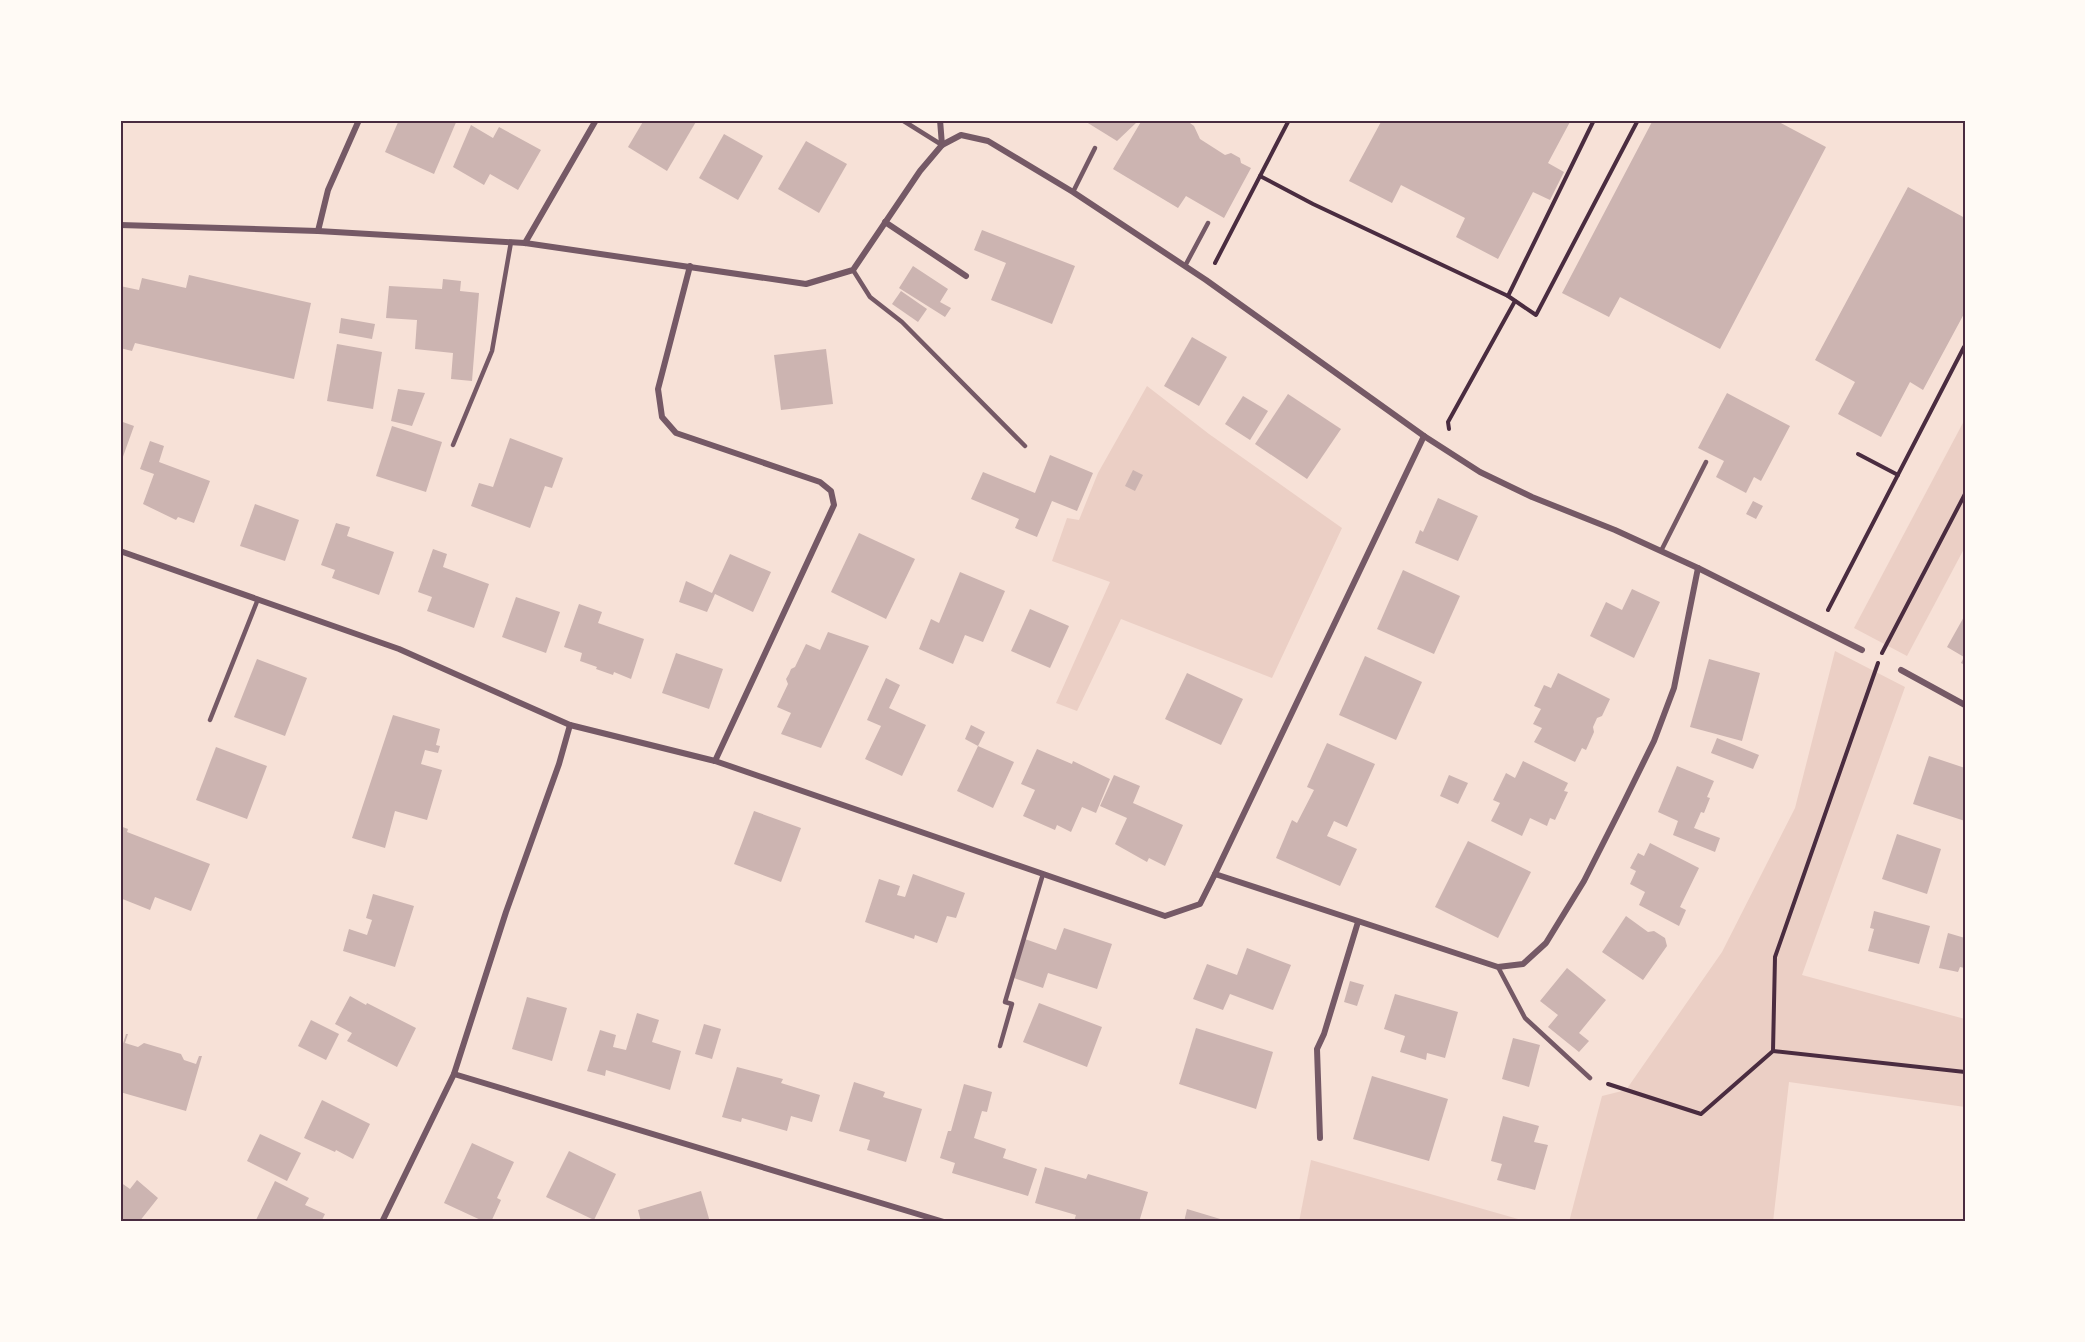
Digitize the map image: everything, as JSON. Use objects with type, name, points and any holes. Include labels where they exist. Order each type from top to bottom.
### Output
[{"type":"street","points":[[318,231],[328,190],[360,120]]},
{"type":"street","points":[[525,243],[596,120]]},
{"type":"street","points":[[940,120],[942,145]]},
{"type":"street","points":[[120,225],[318,231],[525,243],[806,284],[853,270],[920,171],[942,145],[961,135],[988,141],[1073,192],[1206,280],[1424,436],[1480,472],[1532,497],[1698,568],[1862,650]]},
{"type":"street","points":[[885,222],[966,276]]},
{"type":"street","points":[[690,266],[658,389],[662,417],[676,433],[820,482],[831,491],[834,505],[715,760]]},
{"type":"street","points":[[120,551],[399,649],[570,725],[715,760],[1165,916],[1200,904],[1424,436]]},
{"type":"street","points":[[1215,874],[1498,968],[1523,964],[1545,943],[1584,881],[1654,741],[1674,688],[1698,568]]},
{"type":"street","points":[[1901,670],[1965,705]]},
{"type":"street","points":[[382,1222],[454,1074],[531,838],[559,764],[570,725]]},
{"type":"street","points":[[1320,1138],[1317,1049],[1324,1034],[1358,922]]},
{"type":"street","points":[[454,1074],[944,1222]]},
{"type":"lane","points":[[902,120],[942,145]]},
{"type":"lane","points":[[1073,192],[1095,148]]},
{"type":"lane","points":[[1185,266],[1208,222]]},
{"type":"lane","points":[[453,445],[492,351],[511,242]]},
{"type":"lane","points":[[853,270],[870,297],[902,322],[1024,446]]},
{"type":"lane","points":[[1661,551],[1706,462]]},
{"type":"lane","points":[[210,720],[258,599]]},
{"type":"lane","points":[[1000,1046],[1012,1004],[1005,1002],[1043,874]]},
{"type":"lane","points":[[1498,968],[1525,1018],[1590,1078]]},
{"type":"path","points":[[1206,280],[1289,120]]},
{"type":"path","points":[[1508,296],[1594,120]]},
{"type":"path","points":[[1260,176],[1323,209],[1508,296],[1536,315],[1638,120]]},
{"type":"path","points":[[1452,453],[1448,422],[1515,301]]},
{"type":"path","points":[[1818,628],[1964,347]]},
{"type":"path","points":[[1858,453],[1898,475]]},
{"type":"path","points":[[1773,1051],[1775,957],[1880,658],[1894,627],[1965,494]]},
{"type":"path","points":[[1590,1078],[1701,1114],[1773,1051],[1965,1072]]},
{"type":"shaded area","points":[[1147,386],[1209,434],[1342,528],[1272,678],[1121,619],[1077,711],[1056,703],[1110,582],[1052,561],[1067,518],[1079,520],[1098,473]]},
{"type":"shaded area","points":[[1965,419],[1965,547],[1907,656],[1854,628]]},
{"type":"shaded area","points":[[1835,651],[1905,687],[1802,975],[1965,1019],[1965,1107],[1789,1082],[1773,1222],[1569,1222],[1602,1096],[1626,1090],[1722,952],[1795,808]]},
{"type":"shaded area","points":[[1311,1160],[1529,1222],[1299,1222]]},
{"type":"building","points":[[399,120],[457,120],[434,174],[385,152]]},
{"type":"building","points":[[644,120],[697,120],[667,171],[628,147]]},
{"type":"building","points":[[1083,120],[1135,120],[1137,122],[1117,141]]},
{"type":"building","points":[[1142,120],[1186,120],[1194,126],[1200,139],[1225,155],[1231,153],[1240,158],[1241,163],[1251,168],[1224,218],[1186,196],[1178,208],[1113,169]]},
{"type":"building","points":[[1382,120],[1571,120],[1548,163],[1564,172],[1550,200],[1533,192],[1498,259],[1456,237],[1465,218],[1401,185],[1392,203],[1349,181]]},
{"type":"building","points":[[1653,120],[1775,120],[1826,147],[1720,349],[1620,297],[1609,317],[1562,293]]},
{"type":"building","points":[[471,125],[493,138],[499,127],[541,150],[518,190],[490,174],[484,185],[453,167]]},
{"type":"building","points":[[724,134],[763,156],[738,200],[699,178]]},
{"type":"building","points":[[806,141],[847,164],[819,213],[778,189]]},
{"type":"building","points":[[1908,187],[1965,218],[1965,312],[1923,390],[1910,382],[1881,437],[1838,414],[1855,382],[1815,360]]},
{"type":"building","points":[[982,230],[1075,266],[1052,324],[991,300],[1006,263],[974,250]]},
{"type":"building","points":[[913,266],[948,289],[940,302],[951,308],[945,317],[899,288]]},
{"type":"building","points":[[189,275],[311,303],[294,379],[135,343],[132,351],[120,348],[120,286],[139,290],[142,278],[186,288]]},
{"type":"building","points":[[443,279],[461,281],[460,291],[479,293],[472,381],[451,379],[453,353],[415,349],[417,320],[386,318],[389,286],[442,289]]},
{"type":"building","points":[[901,291],[927,309],[918,322],[892,304]]},
{"type":"building","points":[[341,318],[375,324],[372,339],[339,333]]},
{"type":"building","points":[[1192,337],[1227,357],[1199,406],[1164,386]]},
{"type":"building","points":[[337,344],[382,352],[373,409],[327,401]]},
{"type":"building","points":[[826,349],[833,404],[781,410],[774,355]]},
{"type":"building","points":[[398,389],[425,393],[412,426],[391,421]]},
{"type":"building","points":[[1727,393],[1790,426],[1761,481],[1754,477],[1746,493],[1716,477],[1724,461],[1698,448]]},
{"type":"building","points":[[1288,394],[1341,429],[1307,479],[1255,444]]},
{"type":"building","points":[[1243,396],[1268,411],[1250,440],[1225,424]]},
{"type":"building","points":[[120,421],[134,426],[120,465]]},
{"type":"building","points":[[392,426],[442,442],[426,492],[376,476]]},
{"type":"building","points":[[510,438],[563,458],[552,488],[545,486],[530,528],[471,506],[479,483],[493,487]]},
{"type":"building","points":[[150,441],[164,446],[159,462],[210,481],[194,523],[178,517],[176,520],[143,504],[154,474],[140,469]]},
{"type":"building","points":[[1050,455],[1093,473],[1077,511],[1052,501],[1037,537],[1015,528],[1019,519],[971,499],[983,472],[1035,493]]},
{"type":"building","points":[[1133,470],[1143,475],[1135,491],[1125,486]]},
{"type":"building","points":[[1438,498],[1478,516],[1458,561],[1415,543],[1420,530],[1423,532]]},
{"type":"building","points":[[1753,501],[1763,506],[1756,519],[1746,514]]},
{"type":"building","points":[[255,504],[299,520],[285,561],[240,546]]},
{"type":"building","points":[[336,523],[350,527],[347,536],[394,552],[379,595],[332,578],[335,570],[321,565]]},
{"type":"building","points":[[859,533],[915,559],[886,619],[831,592]]},
{"type":"building","points":[[433,549],[447,554],[443,567],[489,584],[474,628],[427,611],[432,597],[418,592]]},
{"type":"building","points":[[730,554],[771,572],[753,612],[715,594],[707,612],[679,602],[686,581],[712,593]]},
{"type":"building","points":[[1403,570],[1460,596],[1434,654],[1377,629]]},
{"type":"building","points":[[960,572],[1005,591],[983,642],[965,635],[953,664],[919,649],[931,619],[939,623]]},
{"type":"building","points":[[1632,589],[1660,602],[1634,658],[1590,636],[1606,602],[1622,610]]},
{"type":"building","points":[[516,597],[560,612],[546,653],[502,637]]},
{"type":"building","points":[[579,604],[602,612],[598,623],[644,639],[631,679],[614,672],[613,675],[596,669],[597,667],[580,661],[582,653],[564,647]]},
{"type":"building","points":[[1030,609],[1069,626],[1050,668],[1011,651]]},
{"type":"building","points":[[1965,615],[1965,665],[1961,663],[1964,657],[1947,647]]},
{"type":"building","points":[[828,632],[869,646],[821,748],[781,734],[791,713],[777,707],[788,684],[786,679],[791,669],[795,667],[806,644],[820,650]]},
{"type":"building","points":[[676,653],[723,669],[709,709],[662,693]]},
{"type":"building","points":[[1365,656],[1422,682],[1396,740],[1339,715]]},
{"type":"building","points":[[257,659],[307,678],[285,736],[234,717]]},
{"type":"building","points":[[1709,659],[1760,673],[1742,741],[1690,727]]},
{"type":"building","points":[[1187,673],[1243,699],[1221,745],[1165,719]]},
{"type":"building","points":[[1558,673],[1610,699],[1602,716],[1597,718],[1586,750],[1582,748],[1575,762],[1534,742],[1542,728],[1533,724],[1541,709],[1534,706],[1544,685],[1551,688]]},
{"type":"building","points":[[886,678],[900,685],[889,708],[926,725],[902,776],[865,759],[881,726],[867,720]]},
{"type":"building","points":[[393,715],[440,729],[436,745],[440,746],[438,753],[425,750],[421,764],[442,770],[427,820],[395,811],[385,848],[352,838]]},
{"type":"building","points":[[971,725],[985,732],[978,746],[965,739]]},
{"type":"building","points":[[1717,738],[1759,755],[1753,769],[1711,753]]},
{"type":"building","points":[[1327,743],[1375,764],[1347,827],[1334,821],[1327,836],[1357,849],[1340,886],[1276,858],[1292,820],[1297,823],[1314,790],[1307,787]]},
{"type":"building","points":[[978,746],[1014,762],[993,808],[957,791]]},
{"type":"building","points":[[216,747],[267,766],[247,819],[196,800]]},
{"type":"building","points":[[1037,749],[1072,764],[1073,761],[1110,779],[1096,813],[1082,807],[1071,832],[1057,825],[1055,830],[1023,816],[1035,790],[1021,784]]},
{"type":"building","points":[[1929,756],[1965,768],[1965,821],[1913,804]]},
{"type":"building","points":[[1523,761],[1568,783],[1564,791],[1568,792],[1555,820],[1550,818],[1547,826],[1530,818],[1522,836],[1491,821],[1500,803],[1493,800],[1506,773],[1515,778]]},
{"type":"building","points":[[1677,766],[1714,781],[1707,797],[1710,798],[1704,813],[1701,812],[1694,828],[1720,838],[1715,852],[1673,835],[1678,821],[1658,812]]},
{"type":"building","points":[[1114,775],[1140,786],[1133,803],[1183,825],[1165,866],[1149,858],[1147,862],[1115,844],[1127,818],[1100,806]]},
{"type":"building","points":[[1449,775],[1468,783],[1458,804],[1440,796]]},
{"type":"building","points":[[754,811],[801,828],[781,882],[734,864]]},
{"type":"building","points":[[120,826],[128,829],[127,832],[210,864],[191,911],[155,897],[150,910],[120,898],[123,886],[120,885]]},
{"type":"building","points":[[1897,834],[1941,849],[1927,894],[1882,879]]},
{"type":"building","points":[[1468,841],[1531,872],[1498,938],[1435,907]]},
{"type":"building","points":[[1650,843],[1699,868],[1680,907],[1686,910],[1679,926],[1639,905],[1645,892],[1630,884],[1636,871],[1630,868],[1638,853],[1644,856]]},
{"type":"building","points":[[913,874],[965,893],[956,918],[947,916],[937,943],[915,935],[914,939],[865,922],[879,879],[900,886],[897,895],[905,897]]},
{"type":"building","points":[[373,894],[414,906],[395,967],[343,951],[349,929],[367,935],[372,920],[366,918]]},
{"type":"building","points":[[1874,911],[1930,926],[1919,964],[1868,951],[1874,929],[1870,928]]},
{"type":"building","points":[[1626,916],[1648,932],[1654,931],[1665,938],[1667,946],[1643,980],[1602,952]]},
{"type":"building","points":[[1064,928],[1112,944],[1097,989],[1048,973],[1043,988],[1014,978],[1025,939],[1056,950]]},
{"type":"building","points":[[1948,933],[1965,938],[1965,968],[1960,967],[1958,972],[1939,968]]},
{"type":"building","points":[[1247,948],[1291,965],[1273,1010],[1230,994],[1223,1010],[1193,999],[1207,964],[1237,975]]},
{"type":"building","points":[[1567,968],[1606,1000],[1579,1033],[1589,1041],[1579,1052],[1548,1027],[1558,1015],[1540,1001]]},
{"type":"building","points":[[1350,981],[1364,985],[1357,1006],[1344,1002]]},
{"type":"building","points":[[1395,994],[1458,1012],[1445,1058],[1427,1053],[1426,1060],[1400,1052],[1405,1036],[1384,1029]]},
{"type":"building","points":[[350,996],[416,1028],[397,1067],[347,1041],[352,1033],[335,1024]]},
{"type":"building","points":[[527,997],[567,1008],[552,1061],[512,1049]]},
{"type":"building","points":[[1039,1003],[1102,1027],[1087,1067],[1023,1042]]},
{"type":"building","points":[[637,1013],[659,1020],[652,1042],[681,1051],[670,1090],[606,1070],[605,1076],[587,1071],[600,1030],[616,1035],[613,1047],[626,1050]]},
{"type":"building","points":[[311,1020],[339,1034],[326,1060],[298,1046]]},
{"type":"building","points":[[704,1024],[721,1029],[712,1059],[695,1054]]},
{"type":"building","points":[[1196,1028],[1273,1052],[1256,1109],[1179,1084]]},
{"type":"building","points":[[126,1034],[128,1034],[125,1043],[138,1047],[144,1043],[181,1054],[184,1060],[196,1064],[199,1056],[202,1056],[186,1111],[120,1092],[120,1053]]},
{"type":"building","points":[[1513,1038],[1540,1045],[1529,1087],[1502,1079]]},
{"type":"building","points":[[737,1067],[783,1079],[781,1083],[820,1095],[812,1122],[791,1116],[787,1131],[742,1118],[741,1122],[722,1117]]},
{"type":"building","points":[[1372,1076],[1448,1099],[1429,1161],[1353,1139]]},
{"type":"building","points":[[854,1082],[885,1092],[883,1097],[922,1109],[906,1162],[867,1150],[870,1140],[839,1131]]},
{"type":"building","points":[[964,1084],[992,1092],[987,1112],[982,1111],[974,1138],[1006,1149],[1003,1158],[1037,1169],[1028,1196],[952,1173],[955,1163],[940,1158],[948,1131],[951,1131]]},
{"type":"building","points":[[322,1100],[370,1124],[353,1159],[304,1138]]},
{"type":"building","points":[[1503,1116],[1539,1126],[1534,1142],[1548,1145],[1535,1190],[1497,1180],[1502,1164],[1491,1161]]},
{"type":"building","points":[[260,1134],[301,1153],[287,1181],[247,1161]]},
{"type":"building","points":[[472,1143],[514,1162],[497,1198],[501,1200],[491,1222],[486,1220],[485,1222],[444,1203]]},
{"type":"building","points":[[569,1151],[616,1174],[594,1220],[546,1197]]},
{"type":"building","points":[[1045,1167],[1086,1179],[1088,1174],[1148,1192],[1139,1222],[1076,1222],[1074,1221],[1076,1215],[1035,1203]]},
{"type":"building","points":[[137,1180],[158,1198],[139,1222],[120,1222],[120,1182],[130,1189]]},
{"type":"building","points":[[275,1181],[309,1198],[305,1205],[325,1214],[321,1222],[256,1220]]},
{"type":"building","points":[[701,1191],[710,1222],[641,1222],[638,1210]]},
{"type":"building","points":[[1187,1209],[1227,1221],[1227,1222],[1184,1222]]}]
